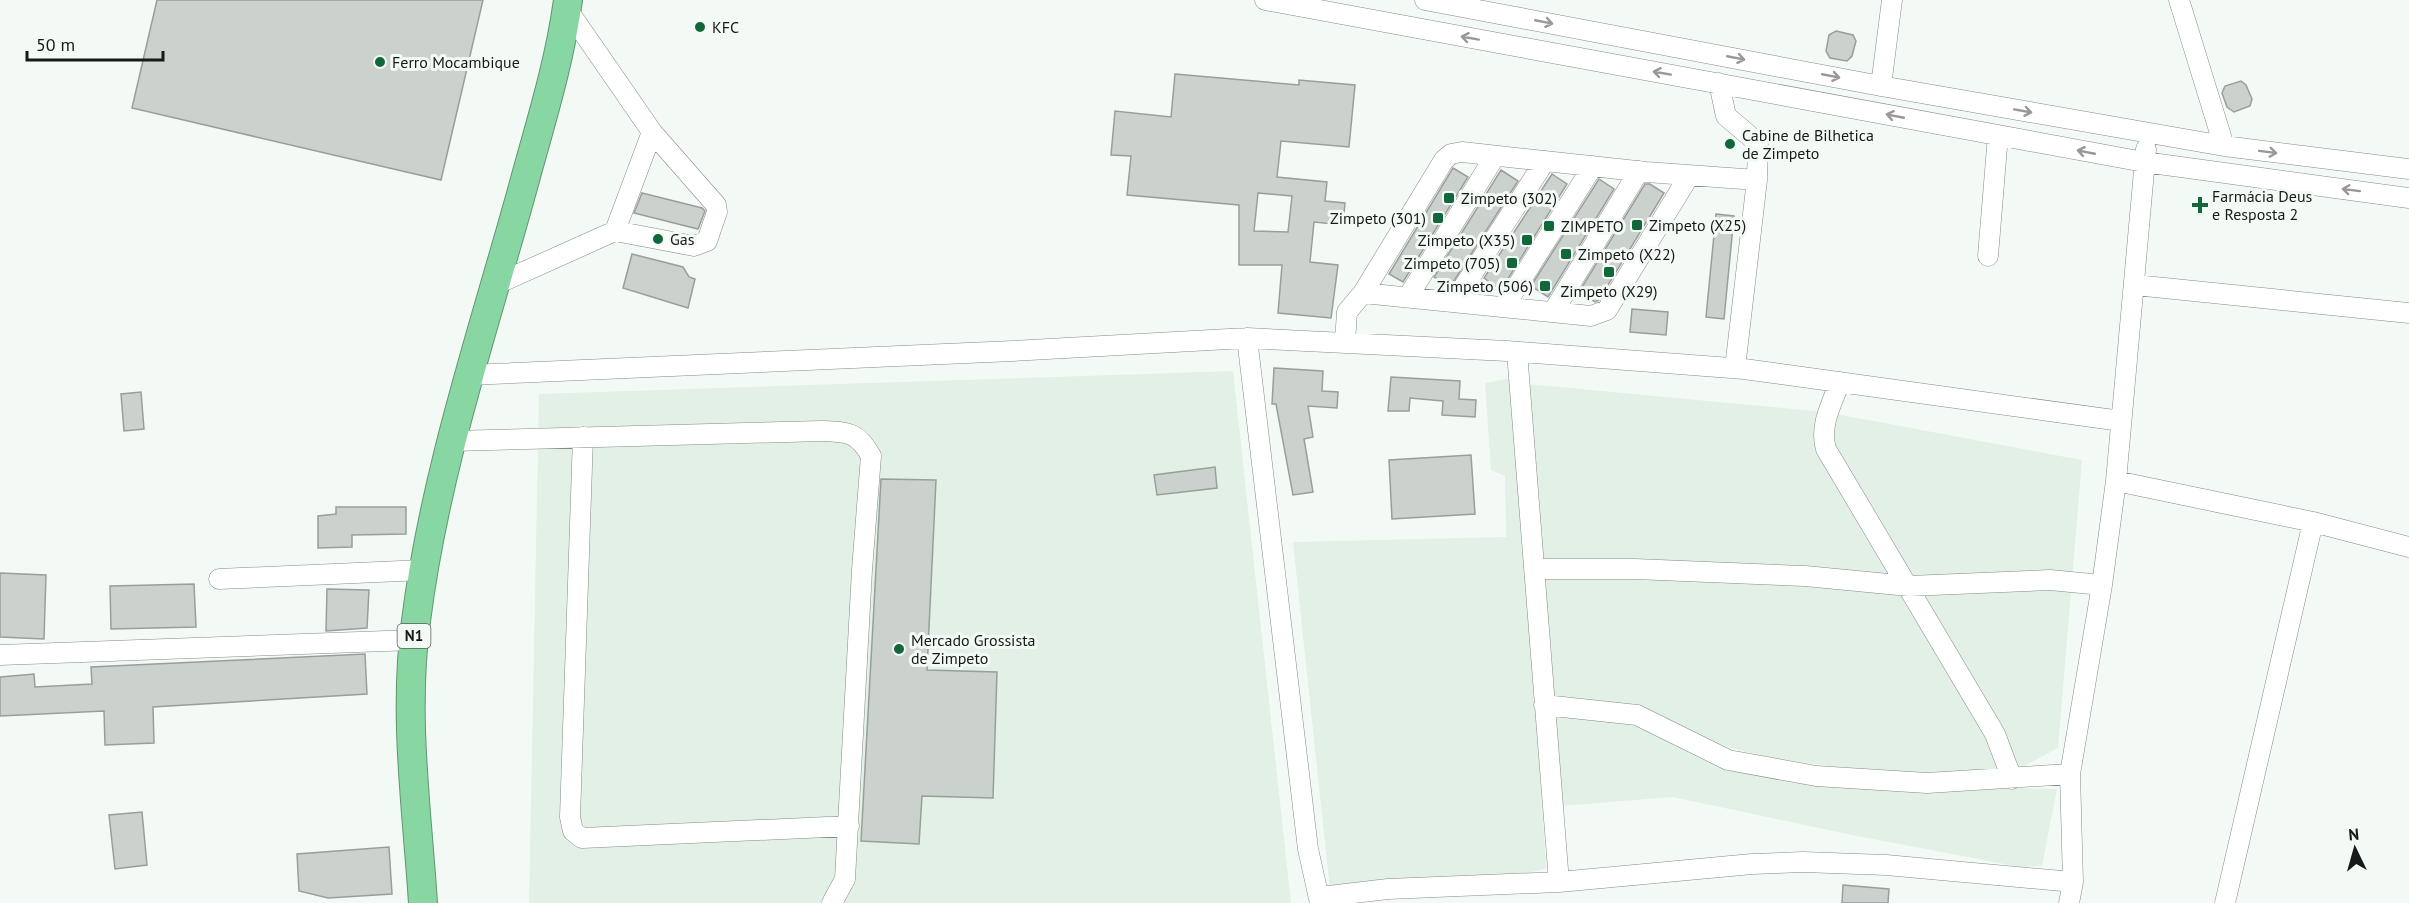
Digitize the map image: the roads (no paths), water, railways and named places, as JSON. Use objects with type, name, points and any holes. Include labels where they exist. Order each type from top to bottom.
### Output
[{"type":"highway","name":"N1","points":[[423,903],[411,711],[414,640],[424,570],[468,375],[497,284],[553,76],[568,4]]},
{"type":"street","points":[[1265,0],[2144,162],[2409,198]]},
{"type":"street","points":[[1425,0],[1881,86],[2148,133],[2224,146],[2409,169]]},
{"type":"street","points":[[1881,86],[1892,0]]},
{"type":"street","points":[[2179,0],[2224,146]]},
{"type":"street","points":[[497,284],[615,231],[694,246],[707,241],[717,212],[716,205],[652,132],[568,4]]},
{"type":"street","points":[[1719,83],[1726,116],[1758,143],[1757,180],[1736,368]]},
{"type":"street","points":[[615,231],[652,132]]},
{"type":"street","points":[[2069,903],[2073,882],[2070,774],[2102,585],[2116,481],[2148,133]]},
{"type":"street","points":[[1988,256],[1998,135]]},
{"type":"street","points":[[1345,342],[1347,312],[1363,293],[1443,160],[1451,154],[1462,152],[1689,176],[1757,180]]},
{"type":"street","points":[[1408,297],[1495,156]]},
{"type":"street","points":[[1454,302],[1545,161]]},
{"type":"street","points":[[1504,307],[1593,166]]},
{"type":"street","points":[[1553,312],[1639,171]]},
{"type":"street","points":[[1363,293],[1591,316],[1607,310],[1689,176]]},
{"type":"street","points":[[2134,285],[2409,313]]},
{"type":"street","points":[[468,375],[1247,338],[1517,352],[1736,368],[2121,421]]},
{"type":"street","points":[[1247,338],[1308,849],[1320,900],[1388,889],[1559,882],[1752,864],[1803,862],[1886,865],[2073,882]]},
{"type":"street","points":[[1517,352],[1559,882]]},
{"type":"street","points":[[1840,382],[1825,424],[1824,440],[1995,734],[2012,779]]},
{"type":"street","points":[[452,441],[822,431],[846,432],[862,440],[871,456],[862,570],[849,826],[845,879],[832,903]]},
{"type":"street","points":[[583,438],[570,817],[573,831],[582,838],[849,826]]},
{"type":"street","points":[[2116,481],[2313,522],[2409,547]]},
{"type":"street","points":[[2225,903],[2313,522]]},
{"type":"street","points":[[1535,569],[1635,569],[1793,576],[1909,586],[2050,580],[2102,585]]},
{"type":"street","points":[[219,579],[424,570]]},
{"type":"street","points":[[0,655],[414,640]]},
{"type":"street","points":[[1544,705],[1637,715],[1728,760],[1816,776],[1927,783],[2070,774]]},
{"type":"place","name":"KFC","points":[[700,27]]},
{"type":"place","name":"Ferro Mocambique","points":[[380,62]]},
{"type":"place","name":"Cabine de Bilhetica de Zimpeto","points":[[1730,144]]},
{"type":"place","name":"Zimpeto (302)","points":[[1449,198]]},
{"type":"place","name":"Farmácia Deus e Resposta 2","points":[[2200,205]]},
{"type":"place","name":"Zimpeto (301)","points":[[1438,218]]},
{"type":"place","name":"Zimpeto (X25)","points":[[1637,225]]},
{"type":"place","name":"ZIMPETO","points":[[1549,226]]},
{"type":"place","name":"Gas","points":[[658,239]]},
{"type":"place","name":"Zimpeto (X35)","points":[[1527,240]]},
{"type":"place","name":"Zimpeto (X22)","points":[[1566,254]]},
{"type":"place","name":"Zimpeto (705)","points":[[1512,263]]},
{"type":"place","name":"Zimpeto (X29)","points":[[1609,272]]},
{"type":"place","name":"Zimpeto (506)","points":[[1545,286]]},
{"type":"place","name":"Mercado Grossista de Zimpeto","points":[[899,649]]}]
